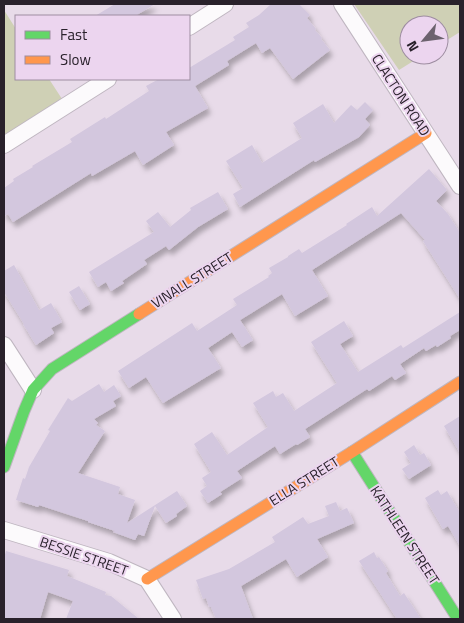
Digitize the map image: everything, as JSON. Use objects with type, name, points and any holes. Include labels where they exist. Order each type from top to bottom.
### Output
[{"type":"street","points":[[190,26],[225,4]]},
{"type":"street","name":"CLACTON ROAD","points":[[342,4],[460,186]]},
{"type":"street","points":[[4,145],[106,80]]},
{"type":"street","name":"VINALL STREET","points":[[4,467],[33,390],[52,369],[426,133]]},
{"type":"street","points":[[4,345],[33,390]]},
{"type":"street","name":"ELLA STREET","points":[[147,579],[352,452],[460,382]]},
{"type":"street","name":"KATHLEEN STREET","points":[[352,452],[458,619]]},
{"type":"street","name":"BESSIE STREET","points":[[4,530],[108,562],[147,579]]},
{"type":"street","points":[[147,579],[172,619]]},
{"type":"green space","points":[[354,4],[460,4],[460,32],[449,39],[449,15],[399,15],[399,65],[407,65],[399,70]]},
{"type":"green space","points":[[4,10],[15,27],[15,80],[50,80],[64,102],[4,140]]},
{"type":"building","points":[[115,4],[155,4],[137,15],[97,15]]},
{"type":"building","points":[[271,4],[299,4],[310,15],[307,18],[330,50],[293,79],[270,48],[262,53],[256,43],[227,61],[229,65],[195,86],[208,108],[166,132],[174,145],[143,165],[135,151],[92,176],[91,173],[13,222],[8,214],[4,216],[4,188],[14,181],[13,179],[72,142],[70,139],[105,117],[106,119],[149,91],[146,86],[157,80],[190,80],[190,67],[235,40],[233,37],[249,27],[246,23]]},
{"type":"building","points":[[365,102],[373,110],[365,119],[370,125],[359,137],[315,162],[314,160],[240,207],[233,194],[243,188],[226,161],[252,145],[262,163],[302,138],[293,123],[323,104],[334,123],[351,105],[357,110]]},
{"type":"building","points":[[429,169],[447,190],[436,201],[448,214],[460,233],[460,299],[423,241],[425,240],[401,213],[312,270],[328,296],[295,316],[282,294],[240,320],[253,340],[242,347],[232,332],[208,348],[221,368],[163,403],[146,377],[129,388],[118,371],[192,323],[197,331],[237,305],[233,299],[269,277],[272,273],[269,268],[299,249],[302,253],[372,207],[377,216]]},
{"type":"building","points":[[218,192],[228,209],[198,227],[169,250],[166,246],[144,260],[147,264],[111,291],[106,282],[98,287],[89,272],[154,232],[146,221],[158,212],[170,227],[191,210],[190,208]]},
{"type":"building","points":[[14,265],[39,310],[51,303],[62,322],[51,328],[54,333],[36,345],[4,292],[4,271]]},
{"type":"building","points":[[79,286],[90,304],[80,310],[69,292]]},
{"type":"building","points":[[460,312],[460,330],[437,347],[436,345],[426,351],[424,348],[400,364],[406,373],[395,380],[392,376],[369,391],[367,389],[305,429],[310,437],[297,445],[280,454],[275,446],[237,471],[242,478],[220,492],[222,494],[208,503],[200,491],[207,486],[202,478],[211,472],[194,444],[212,432],[227,455],[268,427],[253,403],[273,391],[276,397],[283,393],[294,411],[337,383],[311,342],[344,321],[353,336],[340,344],[358,372],[401,345],[403,348]]},
{"type":"building","points":[[99,384],[104,392],[114,385],[121,396],[113,401],[116,406],[94,419],[98,423],[96,425],[105,431],[78,473],[120,487],[118,494],[135,500],[127,523],[177,491],[187,506],[166,523],[155,506],[144,536],[138,534],[135,540],[88,521],[39,505],[38,507],[16,500],[23,478],[25,479],[29,467],[50,431],[48,430],[68,398],[72,401]]},
{"type":"building","points":[[460,416],[460,453],[444,426]]},
{"type":"building","points":[[414,445],[420,455],[424,453],[431,465],[409,479],[402,469],[411,463],[404,452]]},
{"type":"building","points":[[438,490],[441,495],[447,491],[460,513],[460,546],[448,526],[443,529],[425,498]]},
{"type":"building","points":[[336,502],[340,511],[347,508],[354,523],[317,539],[328,557],[297,577],[286,559],[241,586],[253,619],[216,619],[206,598],[203,599],[196,580],[229,569],[275,542],[272,537],[303,517],[308,524],[329,516],[325,506]]},
{"type":"building","points":[[6,551],[69,570],[67,576],[106,592],[105,595],[111,596],[139,619],[66,619],[73,601],[48,592],[40,619],[4,619],[4,558]]},
{"type":"building","points":[[374,552],[388,571],[386,573],[400,596],[404,593],[421,619],[397,619],[359,561]]},
{"type":"traffic: fast","points":[[4,467],[33,390],[52,369],[139,314]]},
{"type":"traffic: fast","points":[[352,452],[458,619]]},
{"type":"traffic: slow","points":[[139,314],[426,133]]},
{"type":"traffic: slow","points":[[147,579],[352,452],[460,382]]}]
